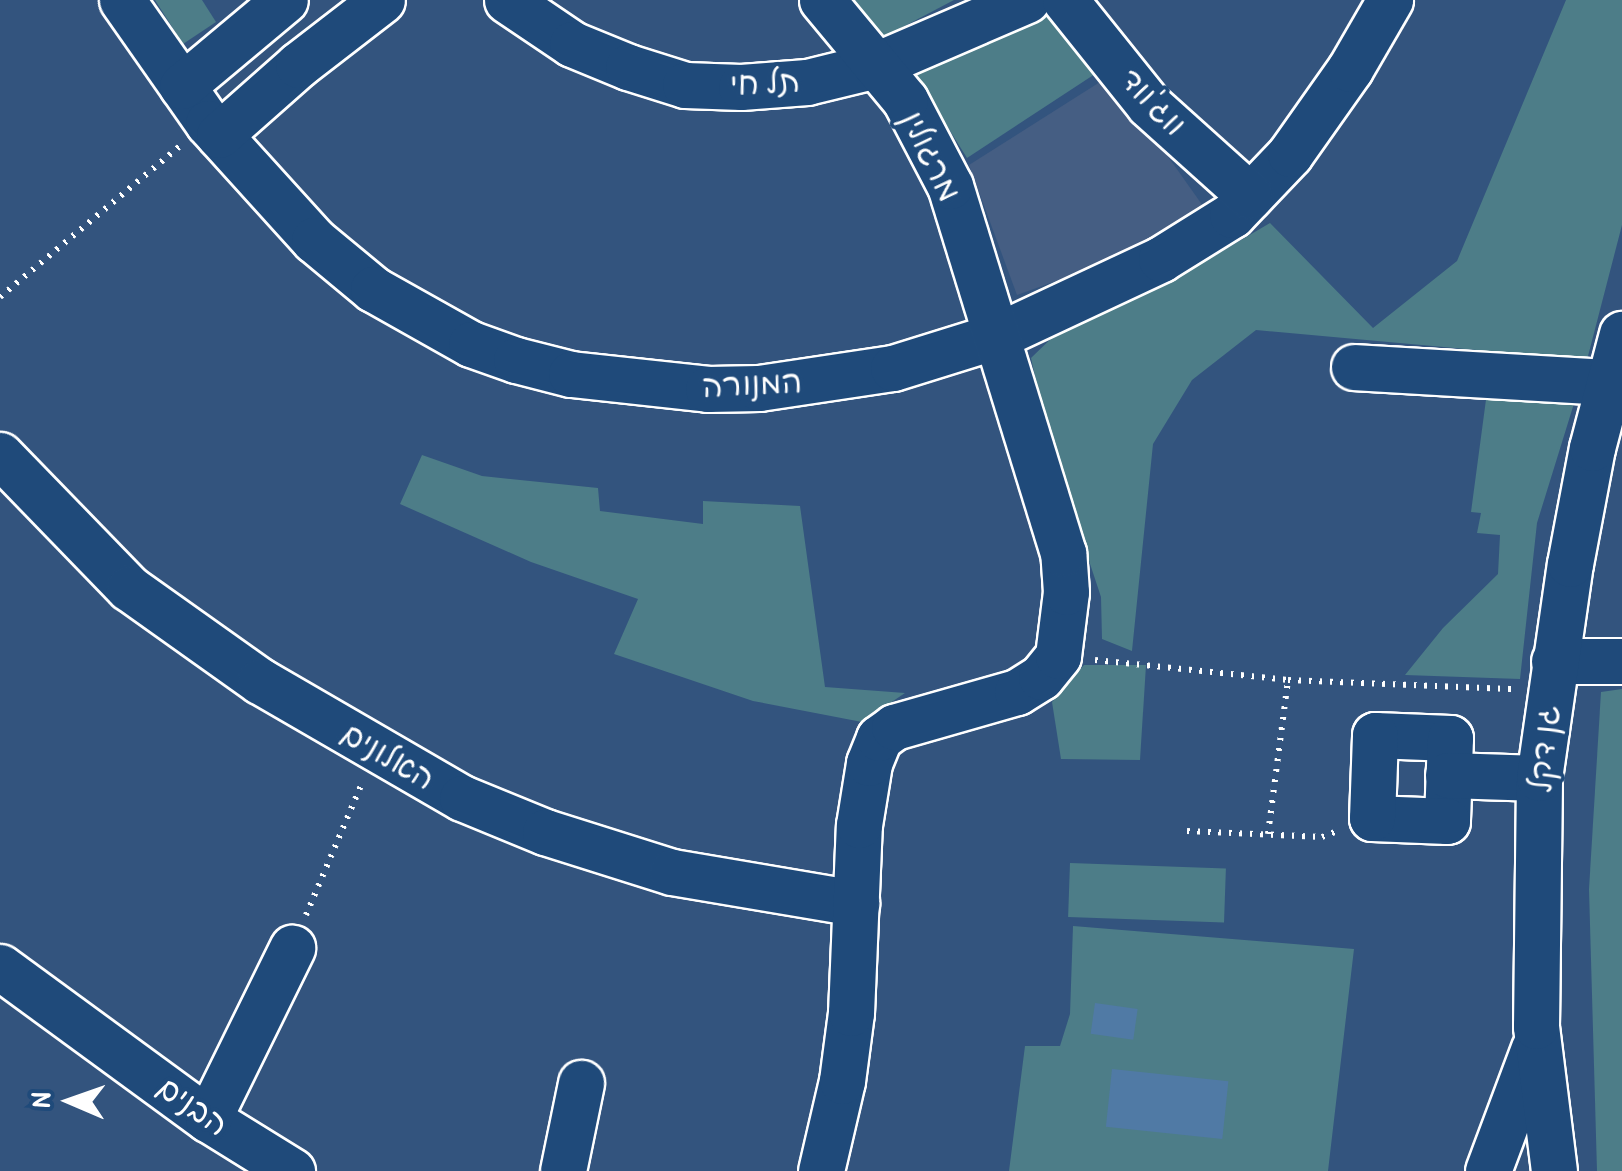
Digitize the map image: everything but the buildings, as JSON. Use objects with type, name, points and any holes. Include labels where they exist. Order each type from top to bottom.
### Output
[{"type":"street","name":"המנורה","points":[[122,0],[213,129],[314,240],[373,289],[455,336],[516,360],[644,384],[759,388],[893,368],[999,335],[1162,259],[1241,206],[1320,114],[1390,0]]},
{"type":"street","points":[[182,86],[284,0]]},
{"type":"street","points":[[213,129],[382,0]]},
{"type":"street","name":"תל חי","points":[[508,0],[572,44],[684,85],[807,82],[876,65],[1028,0]]},
{"type":"street","name":"מרגולין","points":[[822,0],[905,100],[930,142],[950,186],[999,335]]},
{"type":"street","name":"ווג'ווד","points":[[1065,0],[1150,105],[1241,206]]},
{"type":"street","points":[[1182,158],[1241,206]]},
{"type":"street","name":"גן דקל","points":[[1554,1171],[1536,1026],[1539,778],[1554,661],[1592,448],[1622,334]]},
{"type":"street","points":[[821,1171],[842,1081],[852,1013],[859,826],[868,763],[879,738],[894,727],[1016,692],[1041,678],[1058,656],[1065,630],[1062,553],[999,335]]},
{"type":"street","points":[[1354,367],[1610,382]]},
{"type":"street","name":"האלונים","points":[[0,456],[128,588],[260,682],[462,798],[545,832],[729,885],[856,903]]},
{"type":"street","points":[[1554,661],[1622,661]]},
{"type":"street","points":[[1375,735],[1450,738],[1446,822],[1372,818],[1375,735]]},
{"type":"street","points":[[1448,775],[1539,778]]},
{"type":"street","points":[[208,1119],[292,948]]},
{"type":"street","name":"הבנים","points":[[0,967],[208,1119],[292,1171]]},
{"type":"street","points":[[1488,1171],[1532,1060],[1536,1026]]},
{"type":"street","points":[[563,1171],[580,1083]]},
{"type":"path","points":[[0,297],[213,129]]},
{"type":"path","points":[[1058,656],[1288,680]]},
{"type":"path","points":[[292,948],[376,751]]},
{"type":"path","points":[[1187,831],[1322,837],[1372,818]]},
{"type":"shaded area","points":[[1100,82],[1152,134],[1203,206],[1186,220],[1109,262],[1017,295],[969,165]]},
{"type":"shaded area","points":[[1095,1003],[1138,1009],[1133,1040],[1091,1034]]},
{"type":"shaded area","points":[[1112,1069],[1228,1081],[1222,1139],[1106,1127]]},
{"type":"green space","points":[[155,0],[202,0],[216,22],[183,44]]},
{"type":"green space","points":[[845,0],[954,0],[878,40]]},
{"type":"green space","points":[[1566,0],[1622,0],[1622,225],[1587,360],[1256,330],[1192,380],[1153,444],[1132,651],[1102,639],[1101,597],[1050,443],[1031,358],[1064,326],[1202,263],[1270,223],[1373,328],[1457,261]]},
{"type":"green space","points":[[1044,12],[1056,16],[1095,74],[967,158],[914,73]]},
{"type":"green space","points":[[1487,392],[1576,397],[1537,523],[1520,679],[1405,675],[1443,628],[1498,574],[1500,535],[1477,533],[1481,513],[1471,512]]},
{"type":"green space","points":[[422,455],[482,476],[598,488],[600,511],[703,524],[703,501],[800,506],[825,687],[905,693],[862,722],[753,701],[614,654],[638,599],[531,562],[400,504]]},
{"type":"green space","points":[[1084,665],[1146,665],[1140,760],[1061,759],[1052,702]]},
{"type":"green space","points":[[1622,689],[1622,1171],[1597,1171],[1589,889],[1601,692]]},
{"type":"green space","points":[[1070,863],[1226,868],[1224,922],[1068,917]]},
{"type":"green space","points":[[1073,926],[1354,949],[1328,1171],[1009,1171],[1025,1046],[1060,1046],[1070,1014]]}]
